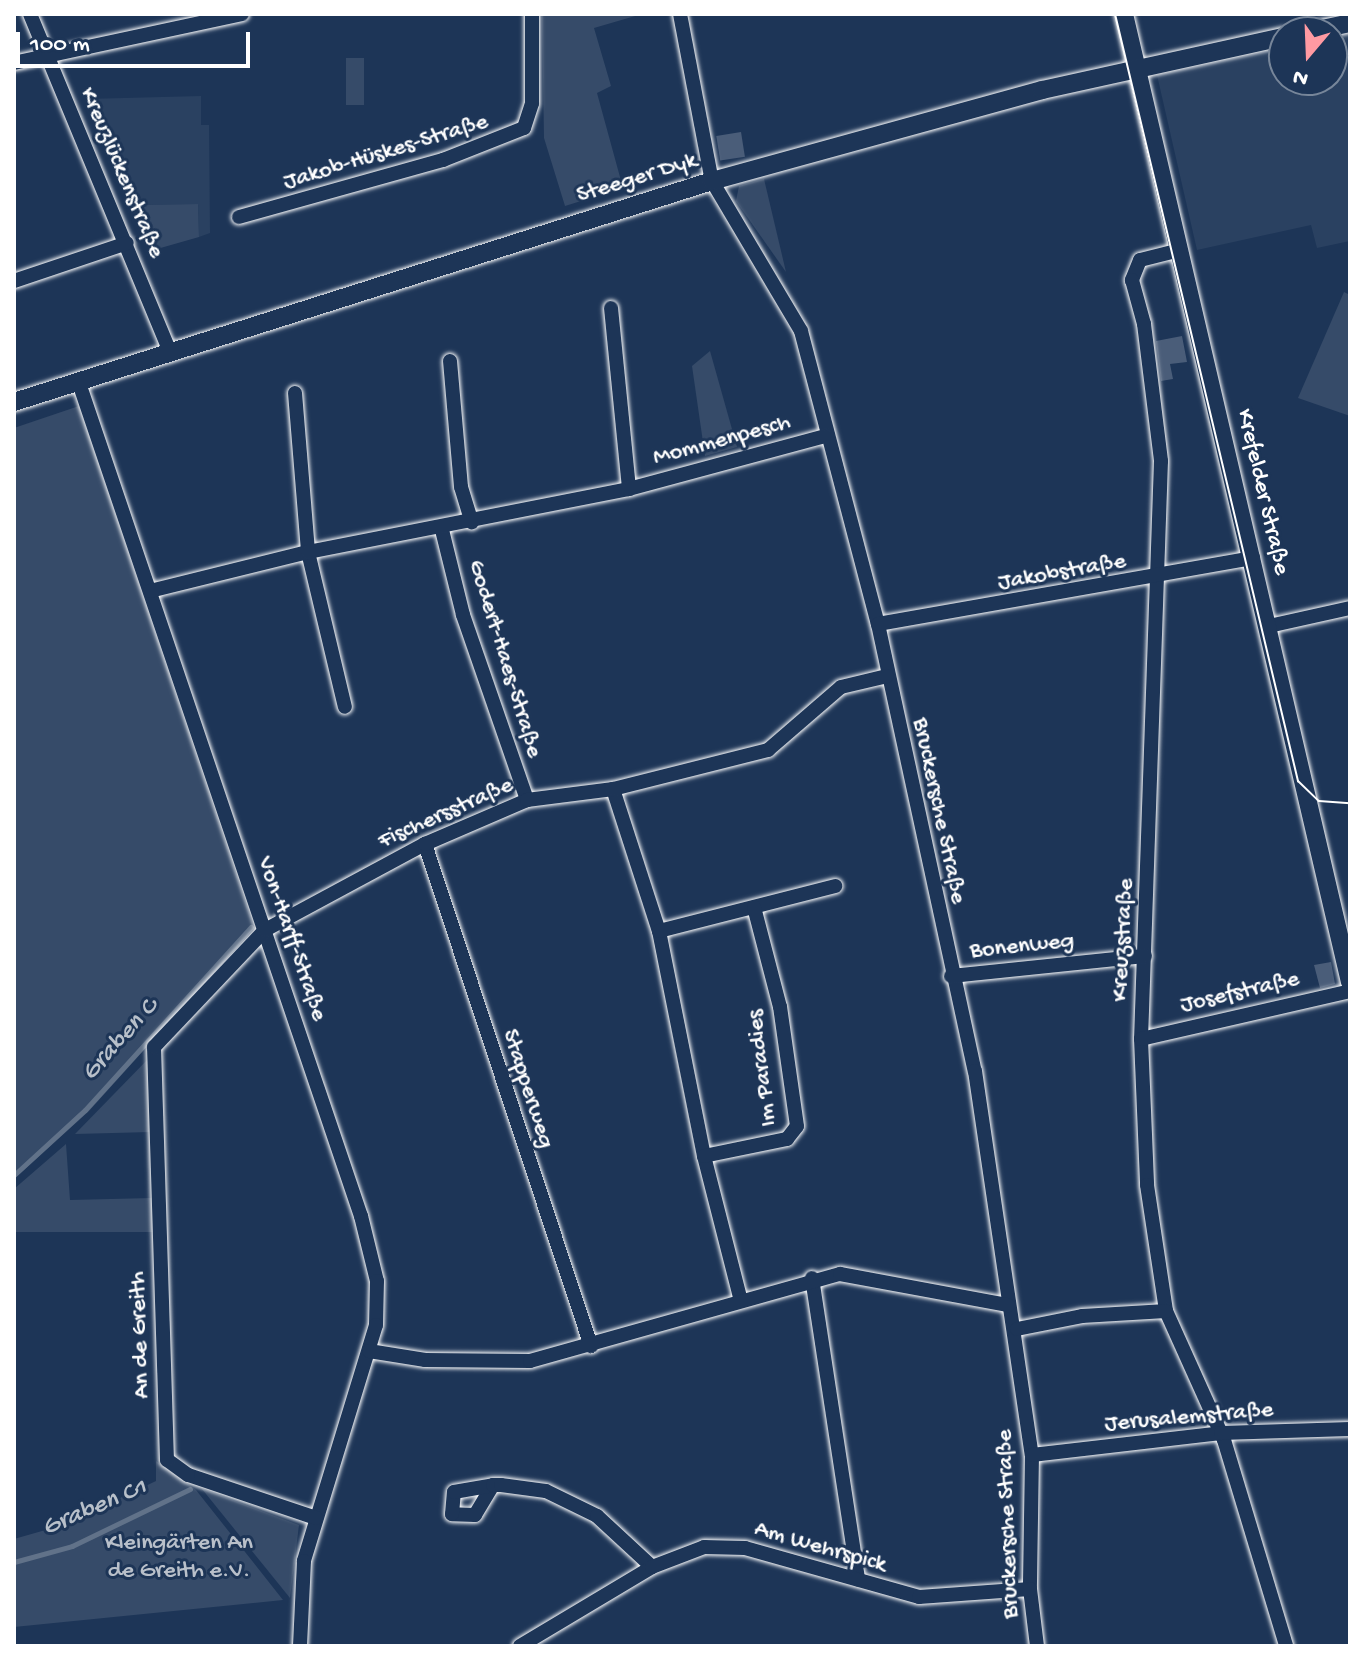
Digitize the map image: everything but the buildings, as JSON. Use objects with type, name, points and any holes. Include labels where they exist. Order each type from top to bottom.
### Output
[{"type":"street","name":"Kreuzlückenstraße","points":[[30,14],[169,349]]},
{"type":"street","points":[[14,63],[46,52],[242,14]]},
{"type":"street","name":"Jakob-Hüskes-Straße","points":[[239,217],[455,156],[524,128],[532,103],[532,14]]},
{"type":"street","name":"Bruckersche Straße","points":[[680,14],[712,181],[801,331],[826,436],[878,624],[992,1164],[1008,1305],[1017,1329],[1032,1455],[1030,1589],[1037,1646]]},
{"type":"street","name":"Krefelder Straße","points":[[1124,14],[1350,982]]},
{"type":"street","name":"Steeger Dyk","points":[[14,402],[169,349],[712,181],[1137,69],[1268,40]]},
{"type":"street","points":[[14,281],[127,243]]},
{"type":"street","name":"Kreuzstraße","points":[[1180,250],[1140,260],[1132,280],[1144,324],[1161,461],[1161,578],[1141,1039],[1147,1185],[1166,1311],[1221,1433],[1286,1646]]},
{"type":"street","name":"Mommenpesch","points":[[611,308],[629,489]]},
{"type":"street","points":[[450,361],[461,487],[472,522]]},
{"type":"street","name":"Von-Harff-Straße","points":[[78,380],[368,1242],[379,1305],[369,1351],[316,1518],[297,1613],[300,1646]]},
{"type":"street","points":[[295,393],[308,552],[345,707]]},
{"type":"street","name":"Mommenpesch","points":[[150,591],[308,552],[442,530],[629,489],[826,436]]},
{"type":"street","name":"Godert-Haes-Straße","points":[[442,530],[463,615],[527,800]]},
{"type":"street","name":"Jakobstraße","points":[[878,624],[1161,578],[1253,558]]},
{"type":"street","points":[[1269,626],[1350,608]]},
{"type":"street","name":"Fischersstraße","points":[[154,1047],[265,930],[425,844],[527,800],[613,789],[768,750],[841,687],[887,676]]},
{"type":"street","points":[[613,789],[659,931],[704,1156],[740,1297]]},
{"type":"street","name":"Stapperweg","points":[[425,844],[591,1346]]},
{"type":"street","points":[[659,931],[835,886]]},
{"type":"street","name":"Im Paradies","points":[[704,1156],[787,1139],[797,1126],[780,1007],[754,907]]},
{"type":"street","name":"Bonenweg","points":[[951,976],[1145,956]]},
{"type":"street","name":"Josefstraße","points":[[1141,1039],[1350,991]]},
{"type":"street","name":"An de Greith","points":[[154,1047],[167,1460],[188,1475],[316,1518]]},
{"type":"street","points":[[369,1351],[425,1360],[530,1361],[591,1346],[740,1297],[840,1274],[1008,1305]]},
{"type":"street","points":[[812,1278],[858,1580]]},
{"type":"street","points":[[1017,1329],[1082,1316],[1166,1311]]},
{"type":"street","name":"Jerusalemstraße","points":[[1032,1455],[1221,1433],[1350,1429]]},
{"type":"street","points":[[493,1485],[523,1486],[574,1501],[652,1567]]},
{"type":"street","name":"Am Wehrspick","points":[[524,1645],[652,1567],[725,1546],[919,1597],[1030,1589]]},
{"type":"shaded area","points":[[1348,34],[1350,241],[1317,248],[1311,225],[1197,250],[1157,75],[1268,51],[1268,96],[1348,96]]},
{"type":"shaded area","points":[[201,96],[201,125],[209,125],[210,233],[199,237],[198,204],[130,205],[86,99]]},
{"type":"green space","points":[[542,14],[642,14],[594,28],[611,86],[597,93],[623,188],[565,206],[544,138]]},
{"type":"green space","points":[[346,58],[364,58],[364,105],[346,105]]},
{"type":"green space","points":[[764,179],[786,272],[736,201],[739,186]]},
{"type":"green space","points":[[198,204],[199,237],[150,251],[130,205]]},
{"type":"green space","points":[[1344,292],[1350,295],[1350,416],[1298,398]]},
{"type":"green space","points":[[710,351],[737,447],[705,456],[692,366]]},
{"type":"green space","points":[[79,406],[254,928],[89,1111],[14,1179],[14,428]]},
{"type":"green space","points":[[150,1057],[151,1132],[75,1134]]},
{"type":"green space","points":[[66,1144],[70,1200],[152,1198],[153,1232],[14,1232],[14,1189]]},
{"type":"green space","name":"Kleingärten An de Greith e.V.","points":[[156,1461],[196,1490],[283,1600],[14,1627],[14,1539],[63,1525],[156,1481]]},
{"type":"green space","points":[[202,1489],[299,1525],[290,1598]]},
{"type":"waterway","name":"Graben C","points":[[14,1175],[85,1110],[251,927]]},
{"type":"waterway","name":"Graben C1","points":[[14,1562],[72,1546],[190,1489]]},
{"type":"tram line","points":[[1115,14],[1298,781],[1319,801],[1350,803]]}]
